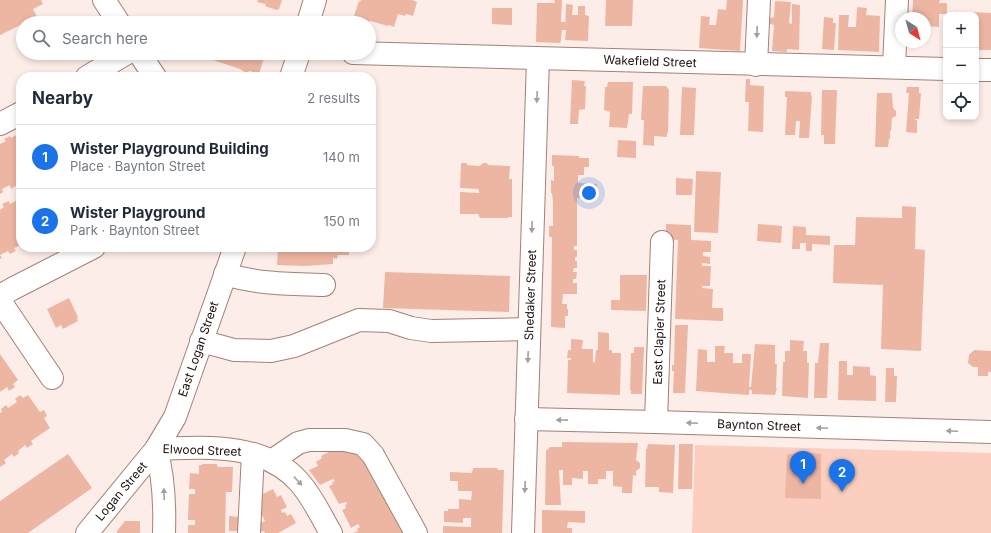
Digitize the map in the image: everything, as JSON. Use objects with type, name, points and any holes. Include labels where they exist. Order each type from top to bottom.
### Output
[{"type":"street","points":[[104,0],[114,16]]},
{"type":"street","points":[[310,16],[315,0]]},
{"type":"street","points":[[756,64],[759,0]]},
{"type":"street","points":[[894,67],[897,0]]},
{"type":"street","name":"Wakefield Street","points":[[376,54],[943,69]]},
{"type":"street","name":"Shedaker Street","points":[[523,533],[538,58]]},
{"type":"street","points":[[95,72],[115,60]]},
{"type":"street","points":[[144,60],[152,72]]},
{"type":"street","points":[[293,72],[297,60]]},
{"type":"street","points":[[979,70],[991,70]]},
{"type":"street","points":[[0,124],[16,116]]},
{"type":"street","name":"East Clapier Street","points":[[656,422],[662,242]]},
{"type":"street","points":[[0,296],[84,252]]},
{"type":"street","name":"East Logan Street","points":[[156,449],[175,417],[232,252]]},
{"type":"street","points":[[225,274],[243,280],[259,282],[324,285]]},
{"type":"street","points":[[0,301],[52,378]]},
{"type":"street","points":[[201,341],[234,350],[271,351],[294,346],[359,320],[389,321],[411,328],[431,331],[529,329]]},
{"type":"street","name":"Baynton Street","points":[[526,419],[991,432]]},
{"type":"street","points":[[249,533],[263,457],[309,440],[345,440],[363,444],[373,455],[416,533]]},
{"type":"street","name":"Elwood Street","points":[[156,449],[188,448],[234,450],[263,457],[283,467],[300,483],[315,503],[331,533]]},
{"type":"street","points":[[156,449],[163,476],[165,509],[164,533]]},
{"type":"street","name":"Logan Street","points":[[86,533],[156,449]]},
{"type":"shaded area","points":[[695,445],[991,453],[991,533],[692,533]]},
{"type":"building","points":[[0,0],[41,0],[43,4],[33,9],[36,16],[16,16],[16,27],[0,35]]},
{"type":"building","points":[[258,0],[282,0],[279,9],[277,10],[265,6],[266,3],[257,2]]},
{"type":"building","points":[[361,0],[412,0],[417,2],[413,16],[398,14],[394,27],[376,23],[376,16],[354,16],[359,1],[360,2]]},
{"type":"building","points":[[554,0],[562,0],[561,22],[565,22],[565,28],[566,4],[573,5],[572,15],[578,15],[578,6],[585,6],[585,15],[589,16],[588,41],[565,40],[566,30],[562,30],[560,43],[536,42],[537,3],[555,3]]},
{"type":"building","points":[[606,0],[633,0],[632,26],[605,26]]},
{"type":"building","points":[[727,0],[743,0],[740,51],[699,48],[701,16],[710,17],[709,25],[716,25],[718,9],[726,10]]},
{"type":"building","points":[[913,0],[940,0],[939,3],[947,3],[947,12],[939,14],[939,27],[931,26],[931,12],[912,12]]},
{"type":"building","points":[[775,1],[791,2],[789,23],[792,24],[792,4],[800,5],[799,50],[787,49],[787,52],[772,51],[774,25],[770,24],[770,18],[774,17]]},
{"type":"building","points":[[857,7],[867,8],[866,15],[880,16],[879,52],[838,50],[839,15],[849,15],[848,27],[856,27]]},
{"type":"building","points":[[492,8],[512,8],[512,25],[492,24]]},
{"type":"building","points":[[979,12],[991,13],[991,50],[979,50]]},
{"type":"building","points":[[824,17],[833,18],[833,23],[836,23],[834,50],[822,49]]},
{"type":"building","points":[[213,60],[263,60],[260,72],[244,72],[240,69]]},
{"type":"building","points":[[746,79],[750,79],[750,85],[764,86],[763,132],[748,131],[749,102],[745,102]]},
{"type":"building","points":[[572,80],[585,81],[584,86],[586,86],[585,109],[579,110],[578,124],[570,124]]},
{"type":"building","points":[[608,82],[633,82],[632,114],[629,114],[627,128],[609,127],[610,112],[604,110],[605,87],[607,87]]},
{"type":"building","points":[[643,86],[666,86],[669,90],[667,137],[654,136],[654,146],[643,145],[644,120],[641,120]]},
{"type":"building","points":[[682,87],[696,88],[694,135],[680,135]]},
{"type":"building","points":[[907,87],[919,87],[919,93],[921,93],[919,119],[915,119],[917,120],[917,133],[906,132],[909,93],[906,93]]},
{"type":"building","points":[[822,90],[837,90],[835,144],[824,144],[824,135],[821,135]]},
{"type":"building","points":[[785,91],[811,92],[809,138],[799,138],[800,121],[796,121],[795,135],[785,135],[787,97],[785,97]]},
{"type":"building","points":[[877,93],[892,93],[893,108],[896,111],[896,116],[892,118],[888,147],[875,147]]},
{"type":"building","points":[[16,135],[16,186],[11,189],[10,185],[2,189],[3,192],[0,194],[0,144],[6,141],[4,139],[10,136],[11,138]]},
{"type":"building","points":[[618,140],[636,141],[636,158],[617,157]]},
{"type":"building","points":[[552,155],[589,158],[589,167],[584,167],[584,175],[578,175],[578,183],[597,184],[597,190],[589,190],[589,198],[577,198],[577,246],[574,246],[574,250],[577,250],[577,257],[575,257],[575,261],[577,261],[577,268],[574,268],[573,272],[577,272],[576,279],[573,279],[573,283],[577,283],[577,294],[563,294],[562,304],[567,304],[568,309],[568,316],[565,316],[565,328],[551,327],[552,237],[549,237],[549,226],[553,226],[551,180],[554,181],[554,166],[552,166]]},
{"type":"building","points":[[461,163],[480,166],[483,163],[487,163],[488,165],[510,166],[509,179],[512,179],[512,217],[480,218],[478,214],[460,214],[460,192],[479,193],[478,189],[460,188]]},
{"type":"building","points":[[696,171],[721,172],[718,233],[694,232]]},
{"type":"building","points":[[676,178],[693,179],[692,195],[676,195]]},
{"type":"building","points":[[9,201],[10,204],[16,201],[16,247],[14,248],[16,251],[10,254],[8,251],[0,255],[0,210],[4,207],[2,204]]},
{"type":"building","points":[[902,206],[916,207],[915,249],[925,250],[921,351],[881,349],[883,285],[833,283],[834,245],[855,245],[856,217],[902,218]]},
{"type":"building","points":[[666,224],[691,225],[691,240],[711,241],[711,252],[703,252],[703,256],[710,257],[710,264],[702,263],[702,266],[711,266],[710,286],[702,286],[702,288],[713,289],[712,308],[723,308],[723,321],[675,319],[678,240],[666,239]]},
{"type":"building","points":[[758,224],[782,226],[781,243],[757,241]]},
{"type":"building","points":[[793,226],[806,227],[806,235],[830,236],[830,245],[812,244],[812,251],[806,251],[806,243],[800,243],[800,249],[792,249]]},
{"type":"building","points":[[278,252],[349,252],[349,255],[338,255],[337,259],[333,258],[333,264],[305,266],[277,265]]},
{"type":"building","points":[[385,272],[510,276],[509,312],[383,308]]},
{"type":"building","points":[[620,275],[647,275],[646,311],[611,310],[611,300],[620,300]]},
{"type":"building","points":[[69,298],[78,317],[78,321],[63,329],[61,325],[56,328],[47,309]]},
{"type":"building","points":[[675,325],[688,325],[685,393],[673,393],[674,371],[672,371],[672,365],[674,365]]},
{"type":"building","points":[[598,332],[609,333],[609,350],[612,350],[612,353],[621,353],[620,395],[567,393],[568,360],[571,360],[571,358],[567,358],[568,350],[571,350],[571,339],[583,340],[582,349],[593,349],[593,362],[595,362],[596,350],[598,350]]},
{"type":"building","points":[[790,340],[804,341],[803,351],[807,351],[807,363],[809,363],[808,398],[782,396],[783,362],[785,362],[785,351],[790,351]]},
{"type":"building","points":[[820,343],[829,343],[827,398],[814,398],[815,363],[818,363]]},
{"type":"building","points":[[755,344],[775,345],[777,388],[775,395],[752,394],[752,390],[749,390],[749,395],[696,391],[698,349],[707,350],[707,362],[715,362],[715,346],[725,346],[724,353],[733,353],[733,363],[742,363],[742,354],[751,354],[749,387],[751,387]]},
{"type":"building","points":[[634,347],[644,347],[642,394],[631,394],[630,390],[631,353],[634,353]]},
{"type":"building","points":[[974,350],[991,351],[991,372],[988,372],[988,376],[978,376],[978,367],[973,367],[968,363],[969,355]]},
{"type":"building","points":[[0,354],[18,380],[13,384],[15,387],[9,391],[7,387],[0,392]]},
{"type":"building","points":[[839,361],[847,361],[847,375],[853,375],[853,366],[870,367],[870,375],[876,376],[876,401],[838,400]]},
{"type":"building","points":[[886,368],[894,368],[894,376],[897,376],[896,402],[885,402]]},
{"type":"building","points":[[20,395],[23,398],[28,395],[40,412],[44,410],[47,416],[44,418],[50,428],[31,441],[33,444],[27,448],[25,445],[14,457],[12,454],[4,460],[6,463],[0,467],[1,409],[6,405],[8,408],[17,402],[15,399]]},
{"type":"building","points":[[562,442],[638,443],[636,460],[640,463],[640,468],[636,471],[636,476],[633,475],[632,493],[622,493],[622,487],[613,486],[613,471],[606,471],[606,479],[598,479],[598,484],[588,484],[588,471],[583,471],[583,479],[572,478],[572,485],[563,485],[563,470],[559,470],[561,505],[545,505],[546,451],[550,447],[562,447]]},
{"type":"building","points":[[648,444],[675,445],[673,493],[659,492],[659,487],[645,487],[646,449]]},
{"type":"building","points":[[679,444],[693,444],[692,489],[678,489]]},
{"type":"building","points":[[355,445],[403,533],[353,533],[358,531],[357,529],[360,527],[358,524],[351,528],[342,510],[346,508],[346,502],[339,504],[329,486],[335,481],[333,479],[320,485],[309,470],[318,466],[316,462],[322,458],[321,456],[334,449]]},
{"type":"building","points":[[800,452],[821,454],[821,499],[785,498],[787,454],[800,454]]},
{"type":"building","points":[[68,454],[92,488],[28,533],[0,533],[0,501]]},
{"type":"building","points":[[217,464],[219,467],[233,467],[232,492],[226,492],[225,533],[188,533],[188,525],[195,525],[195,520],[188,520],[189,494],[195,494],[195,489],[189,489],[190,473],[199,474],[199,465]]},
{"type":"building","points":[[473,468],[497,468],[498,470],[504,470],[502,533],[443,533],[443,526],[471,527],[471,518],[463,518],[463,523],[444,522],[444,511],[448,511],[448,509],[459,509],[459,499],[471,500],[472,491],[458,491],[458,481],[450,481],[450,472],[472,473]]},
{"type":"building","points":[[273,489],[277,497],[281,495],[287,507],[281,510],[282,513],[285,512],[287,516],[291,514],[296,523],[278,533],[265,533],[264,531],[261,532],[258,526],[261,525],[260,523],[265,521],[257,506],[257,497]]},
{"type":"building","points":[[542,510],[585,511],[585,523],[568,522],[567,528],[572,528],[572,533],[542,533]]},
{"type":"building","points":[[229,516],[240,517],[242,531],[229,531]]},
{"type":"building","points":[[125,521],[140,521],[140,533],[117,533]]},
{"type":"place","name":"Wister Playground Building","points":[[803,484]]},
{"type":"place","name":"Wister Playground","points":[[842,492]]}]
